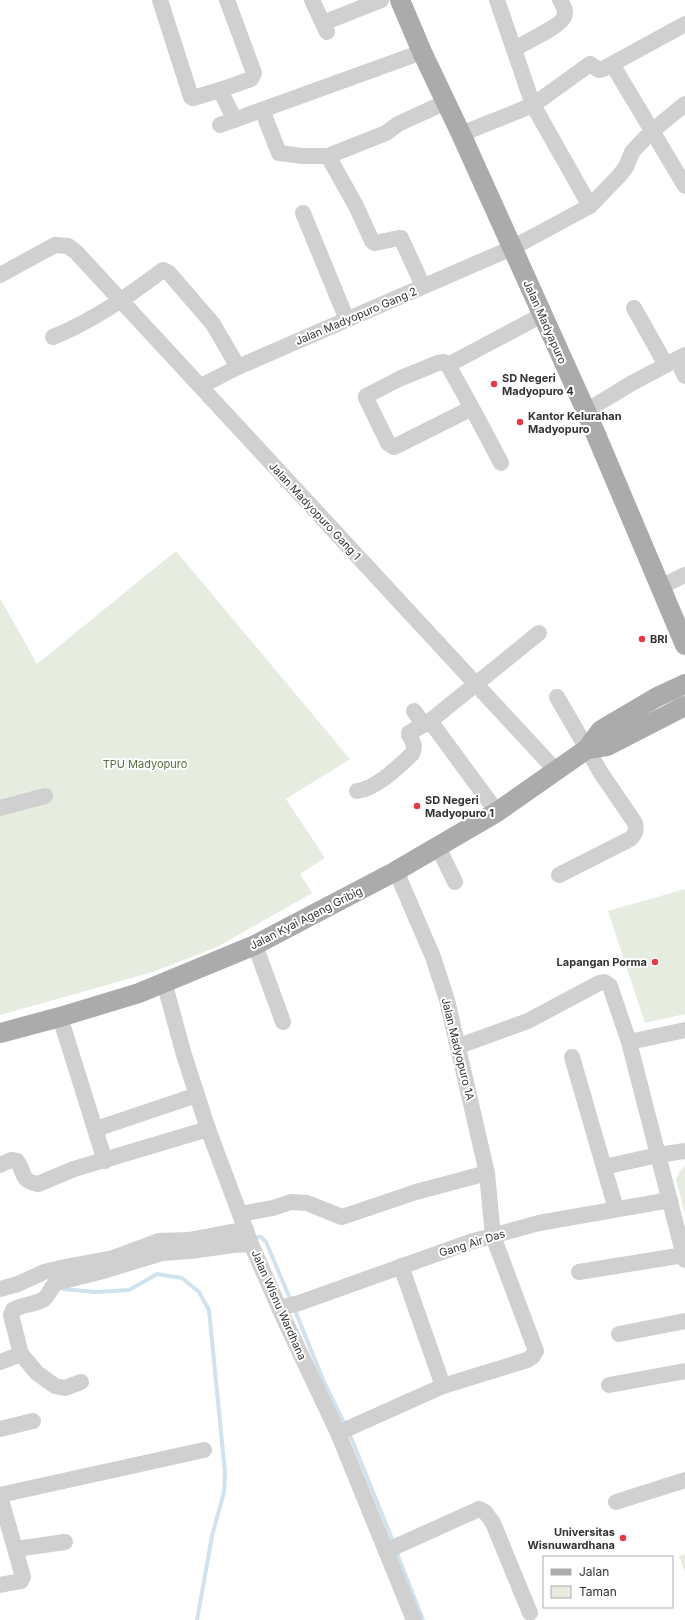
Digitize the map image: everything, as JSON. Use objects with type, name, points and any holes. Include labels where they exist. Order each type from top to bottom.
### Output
[{"type":"main road","name":"Jalan Madyapuro","points":[[400,0],[422,52],[461,134],[586,411],[662,594],[685,645]]},
{"type":"main road","points":[[662,594],[676,603],[685,613]]},
{"type":"main road","name":"Jalan Kyai Ageng Gribig","points":[[0,1033],[60,1017],[139,993],[256,945],[396,871],[440,852],[587,749],[601,730],[657,697],[685,684]]},
{"type":"main road","name":"Jalan Kyai Ageng Gribig","points":[[587,749],[607,746],[685,706]]},
{"type":"street","points":[[160,0],[191,97],[193,98],[251,79],[254,73],[227,0]]},
{"type":"street","points":[[312,0],[325,28],[381,0]]},
{"type":"street","points":[[497,0],[533,104],[590,206]]},
{"type":"street","points":[[514,49],[563,20],[565,16],[564,7],[560,0]]},
{"type":"street","points":[[461,134],[533,104],[590,64],[599,70],[604,69],[685,24]]},
{"type":"street","points":[[220,125],[422,52]]},
{"type":"street","points":[[612,64],[651,132],[685,186]]},
{"type":"street","points":[[220,90],[235,120]]},
{"type":"street","points":[[262,110],[279,153],[303,156],[328,156],[386,133],[398,124],[446,102]]},
{"type":"street","name":"Jalan Madyopuro Gang 2","points":[[201,386],[238,367],[512,248],[590,206],[626,167],[632,152],[651,132],[685,104]]},
{"type":"street","points":[[328,156],[356,206],[372,241],[375,243],[401,238],[423,286]]},
{"type":"street","points":[[303,212],[347,320]]},
{"type":"street","name":"Jalan Madyopuro Gang 1","points":[[0,275],[55,245],[68,246],[76,252],[201,386],[283,477],[477,684],[555,771]]},
{"type":"street","points":[[53,337],[66,332],[121,301],[163,270],[169,273],[213,324],[238,367]]},
{"type":"street","points":[[634,308],[676,360],[685,376]]},
{"type":"street","points":[[448,365],[542,315]]},
{"type":"street","points":[[586,411],[632,383],[676,360]]},
{"type":"street","points":[[472,408],[394,447],[388,443],[366,396],[401,378],[438,362],[444,362],[448,365],[472,408],[501,463]]},
{"type":"street","points":[[662,594],[685,575]]},
{"type":"street","points":[[357,791],[367,788],[385,778],[412,755],[414,749],[409,734],[427,723],[539,633]]},
{"type":"street","points":[[557,697],[587,749],[635,823],[637,829],[635,834],[630,839],[559,875]]},
{"type":"street","points":[[414,712],[427,723],[497,812]]},
{"type":"street","points":[[0,808],[45,796]]},
{"type":"street","points":[[440,852],[455,882]]},
{"type":"street","name":"Jalan Madyopuro 1A","points":[[396,871],[433,957],[447,1000],[459,1046],[487,1172],[493,1236],[536,1351],[536,1354],[527,1360],[442,1386]]},
{"type":"street","points":[[256,945],[283,1022]]},
{"type":"street","name":"Jalan Wisnu Wardhana","points":[[164,982],[208,1129],[249,1237],[289,1305],[338,1432],[392,1548],[414,1620]]},
{"type":"street","points":[[459,1046],[528,1021],[604,982],[610,986],[629,1042],[685,1257],[579,1272]]},
{"type":"street","points":[[60,1017],[105,1161]]},
{"type":"street","points":[[629,1042],[685,1030]]},
{"type":"street","points":[[572,1057],[616,1209]]},
{"type":"street","points":[[96,1129],[197,1095]]},
{"type":"street","points":[[0,1165],[11,1160],[16,1161],[24,1178],[32,1183],[38,1184],[74,1169],[105,1161],[208,1129]]},
{"type":"street","points":[[604,1167],[658,1155],[685,1151]]},
{"type":"street","points":[[240,1214],[273,1208],[291,1202],[307,1203],[342,1217],[416,1192],[487,1172]]},
{"type":"street","name":"Gang Air Das","points":[[289,1305],[401,1266],[493,1236],[539,1223],[670,1200]]},
{"type":"street","points":[[81,1382],[65,1388],[55,1386],[37,1373],[21,1354],[11,1315],[13,1310],[44,1300],[49,1294],[52,1280],[65,1266],[113,1258],[159,1241],[190,1246],[233,1245],[249,1237]]},
{"type":"street","points":[[0,1289],[18,1284],[103,1271],[190,1246]]},
{"type":"street","points":[[338,1432],[442,1386],[401,1266]]},
{"type":"street","points":[[619,1334],[685,1321]]},
{"type":"street","points":[[0,1362],[21,1354]]},
{"type":"street","points":[[609,1385],[685,1371]]},
{"type":"street","points":[[0,1429],[33,1421]]},
{"type":"street","points":[[0,1585],[23,1580],[16,1549],[0,1495],[204,1450]]},
{"type":"street","points":[[616,1502],[685,1480]]},
{"type":"street","points":[[392,1548],[479,1509],[485,1512],[493,1524],[530,1614]]},
{"type":"street","points":[[16,1549],[65,1542]]},
{"type":"green space","name":"TPU Madyopuro","points":[[176,551],[350,759],[286,799],[325,858],[300,874],[312,893],[217,947],[153,972],[0,1015],[0,598],[37,664]]},
{"type":"green space","name":"Lapangan Porma","points":[[685,889],[685,1014],[645,1023],[608,911]]},
{"type":"green space","points":[[685,1166],[685,1215],[676,1179],[680,1171]]},
{"type":"green space","points":[[685,1554],[685,1573],[679,1556]]},
{"type":"waterway","points":[[253,1238],[261,1237],[266,1242],[291,1301]]},
{"type":"waterway","points":[[61,1286],[63,1289],[95,1292],[129,1290],[157,1274],[182,1278],[199,1292],[209,1310],[225,1473],[224,1492],[212,1536],[197,1620]]},
{"type":"waterway","points":[[294,1308],[324,1382],[344,1423]]},
{"type":"waterway","points":[[350,1435],[394,1544]]},
{"type":"waterway","points":[[396,1551],[423,1620]]},
{"type":"place","name":"SD Negeri Madyopuro 4","points":[[494,384]]},
{"type":"place","name":"Kantor Kelurahan Madyopuro","points":[[520,422]]},
{"type":"place","name":"BRI","points":[[642,639]]},
{"type":"place","name":"SD Negeri Madyopuro 1","points":[[417,806]]},
{"type":"place","name":"Lapangan Porma","points":[[655,962]]},
{"type":"place","name":"Universitas Wisnuwardhana","points":[[623,1538]]}]
